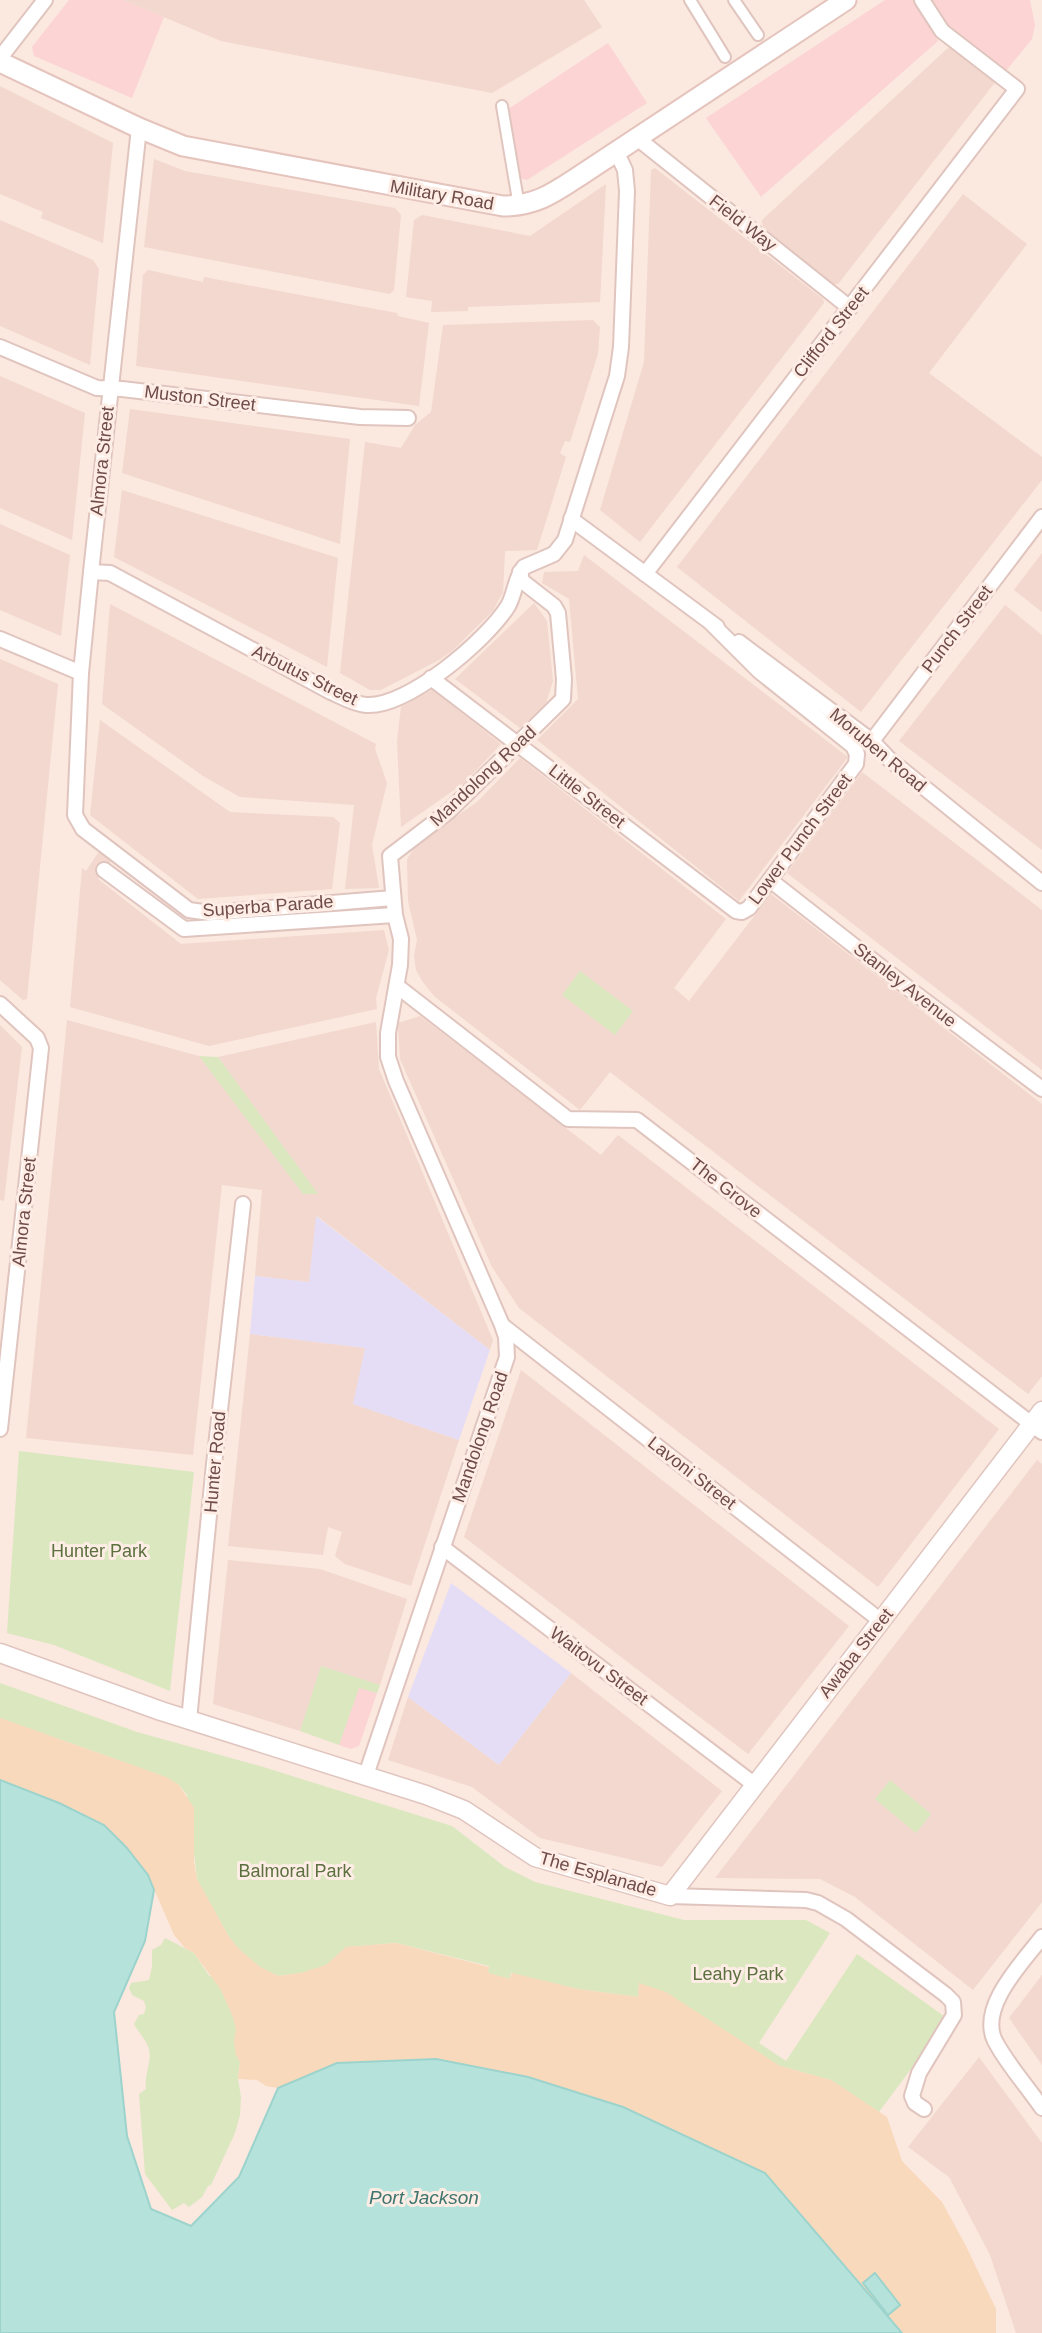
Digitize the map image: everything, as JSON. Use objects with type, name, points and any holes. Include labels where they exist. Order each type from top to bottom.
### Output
[{"type":"main road","name":"Military Road","points":[[0,60],[139,128],[183,146],[503,206],[519,206],[541,200],[846,0]]},
{"type":"street","points":[[0,60],[45,0]]},
{"type":"street","points":[[690,0],[725,57]]},
{"type":"street","points":[[734,0],[758,35]]},
{"type":"street","name":"Clifford Street","points":[[645,574],[1017,89],[942,31],[922,0]]},
{"type":"street","points":[[502,106],[519,206]]},
{"type":"street","name":"Almora Street","points":[[75,794],[91,572],[139,128]]},
{"type":"street","name":"Field Way","points":[[637,138],[850,308]]},
{"type":"street","points":[[520,572],[524,567],[548,558],[559,550],[568,533],[620,361],[627,191],[625,170],[616,151]]},
{"type":"street","name":"Muston Street","points":[[0,347],[97,388],[122,388],[360,417],[408,418]]},
{"type":"street","name":"Punch Street","points":[[872,741],[1042,517]]},
{"type":"street","name":"Moruben Road","points":[[571,519],[872,741],[889,759],[1042,883]]},
{"type":"street","name":"Arbutus Street","points":[[91,572],[110,573],[331,692],[365,705],[392,701],[456,662],[509,606],[520,572]]},
{"type":"street","name":"Mandolong Road","points":[[366,1775],[507,1357],[502,1325],[388,1057],[388,1033],[397,986],[401,939],[395,915],[390,856],[449,811],[559,706],[565,692],[558,613],[555,606],[522,581],[520,572]]},
{"type":"street","name":"Moruben Road","points":[[711,623],[759,671],[853,746],[857,754],[856,764]]},
{"type":"street","points":[[0,639],[82,673]]},
{"type":"street","name":"Little Street","points":[[431,678],[736,911],[743,912]]},
{"type":"street","name":"Lower Punch Street","points":[[743,912],[749,908],[856,764]]},
{"type":"street","name":"Superba Parade","points":[[75,794],[75,815],[83,829],[189,910],[211,913],[393,898]]},
{"type":"street","name":"Superba Parade","points":[[104,870],[184,929],[395,915]]},
{"type":"street","name":"Stanley Avenue","points":[[770,880],[1042,1089]]},
{"type":"street","name":"The Grove","points":[[397,986],[568,1119],[637,1120],[1039,1422]]},
{"type":"street","name":"Almora Street","points":[[0,1004],[37,1038],[41,1048],[0,1429]]},
{"type":"street","name":"Hunter Road","points":[[189,1720],[243,1204]]},
{"type":"street","name":"Lavoni Street","points":[[502,1325],[881,1621]]},
{"type":"street","name":"Awaba Street","points":[[670,1896],[881,1621],[1039,1422]]},
{"type":"street","name":"Waitovu Street","points":[[442,1547],[755,1784]]},
{"type":"street","name":"The Esplanade","points":[[0,1653],[189,1720],[366,1775],[464,1810],[535,1857],[670,1896],[806,1900],[818,1903],[846,1919],[953,2002],[954,2015],[919,2073],[912,2096],[915,2103],[924,2109]]},
{"type":"street","points":[[1042,1937],[1003,1988],[991,2017],[994,2039],[1042,2108]]},
{"type":"shaded area","points":[[69,0],[123,0],[164,17],[132,98],[34,56],[32,47]]},
{"type":"shaded area","points":[[123,0],[584,0],[602,27],[492,93],[221,41]]},
{"type":"shaded area","points":[[885,0],[913,0],[938,41],[761,197],[706,118]]},
{"type":"shaded area","points":[[928,0],[1030,0],[1035,25],[1032,39],[1005,72],[948,31]]},
{"type":"shaded area","points":[[608,43],[647,103],[527,180],[520,178],[507,110]]},
{"type":"shaded area","points":[[948,48],[956,49],[996,81],[838,284],[831,284],[763,227],[762,220]]},
{"type":"shaded area","points":[[0,86],[113,143],[103,243],[41,218],[43,212],[0,194]]},
{"type":"shaded area","points":[[154,159],[185,171],[395,208],[401,215],[394,290],[390,294],[144,247]]},
{"type":"shaded area","points":[[655,168],[823,299],[824,303],[640,542],[600,510],[644,362],[651,170]]},
{"type":"shaded area","points":[[606,184],[600,302],[468,307],[468,311],[431,312],[432,301],[406,297],[414,220],[422,215],[530,236]]},
{"type":"shaded area","points":[[963,194],[1027,244],[929,373],[1042,457],[1042,480],[861,712],[677,567]]},
{"type":"shaded area","points":[[0,220],[93,260],[99,269],[90,365],[0,326]]},
{"type":"shaded area","points":[[148,270],[203,282],[204,277],[397,313],[398,316],[429,323],[419,406],[136,366],[143,275]]},
{"type":"shaded area","points":[[593,320],[600,327],[598,354],[570,442],[565,441],[560,453],[566,457],[537,550],[505,551],[503,593],[493,611],[439,660],[381,690],[370,690],[340,673],[365,442],[401,448],[415,425],[431,412],[443,325]]},
{"type":"shaded area","points":[[0,376],[85,413],[72,540],[0,508]]},
{"type":"shaded area","points":[[130,409],[350,439],[340,544],[122,473]]},
{"type":"shaded area","points":[[122,490],[338,558],[327,667],[114,557]]},
{"type":"shaded area","points":[[0,524],[70,555],[61,636],[0,610]]},
{"type":"shaded area","points":[[1042,553],[1042,612],[1014,590]]},
{"type":"shaded area","points":[[584,555],[848,757],[739,901],[537,740],[578,699],[569,599],[542,583],[544,572],[578,571]]},
{"type":"shaded area","points":[[534,603],[547,621],[553,681],[546,703],[520,728],[455,679]]},
{"type":"shaded area","points":[[110,604],[376,744],[375,749],[387,783],[372,845],[379,888],[345,889],[354,805],[240,797],[203,776],[102,704]]},
{"type":"shaded area","points":[[1005,605],[1042,635],[1042,850],[899,741]]},
{"type":"shaded area","points":[[0,659],[58,684],[27,999],[23,1000],[0,980]]},
{"type":"shaded area","points":[[432,690],[501,744],[464,783],[401,827],[397,741],[401,707]]},
{"type":"shaded area","points":[[100,720],[230,812],[333,817],[340,823],[332,889],[198,899],[90,815]]},
{"type":"shaded area","points":[[520,758],[726,919],[674,988],[689,1001],[771,894],[1042,1104],[1042,1376],[1028,1394],[610,1072],[580,1110],[434,996],[422,981],[416,970],[414,956],[417,940],[408,901],[407,859],[418,843],[477,802]]},
{"type":"shaded area","points":[[862,772],[1042,910],[1042,1070],[787,873]]},
{"type":"shaded area","points":[[100,850],[113,859],[98,879],[181,944],[384,930],[389,950],[376,998],[377,1009],[209,1046],[70,1007],[82,868],[86,871]]},
{"type":"shaded area","points":[[420,1016],[601,1155],[618,1135],[999,1429],[878,1587],[519,1308],[492,1267],[400,1059],[398,1023]]},
{"type":"shaded area","points":[[67,1020],[199,1056],[303,1193],[317,1194],[218,1057],[376,1022],[379,1069],[493,1340],[490,1350],[317,1216],[309,1282],[255,1276],[262,1190],[222,1185],[193,1455],[26,1438]]},
{"type":"shaded area","points":[[0,1025],[22,1047],[4,1201],[0,1200]]},
{"type":"shaded area","points":[[316,1216],[490,1350],[459,1440],[353,1404],[365,1348],[250,1334],[255,1276],[309,1282]]},
{"type":"shaded area","points":[[250,1334],[365,1348],[354,1404],[459,1440],[411,1586],[345,1564],[335,1556],[342,1532],[328,1527],[323,1555],[228,1546]]},
{"type":"shaded area","points":[[521,1370],[849,1626],[748,1754],[464,1537]]},
{"type":"shaded area","points":[[1037,1460],[1042,1464],[1042,1902],[973,1990],[855,1897],[820,1879],[715,1878]]},
{"type":"shaded area","points":[[228,1560],[320,1569],[407,1599],[380,1685],[321,1666],[300,1731],[213,1704]]},
{"type":"shaded area","points":[[451,1583],[571,1673],[499,1765],[408,1697]]},
{"type":"shaded area","points":[[571,1673],[722,1791],[662,1867],[540,1838],[472,1787],[388,1760],[408,1697],[499,1765]]},
{"type":"shaded area","points":[[359,1687],[377,1693],[359,1746],[351,1749],[339,1745]]},
{"type":"shaded area","points":[[1042,1975],[1042,2065],[1009,2018]]},
{"type":"shaded area","points":[[979,2057],[1042,2143],[1042,2333],[1016,2333],[990,2255],[949,2177],[908,2147]]},
{"type":"green space","points":[[580,971],[633,1011],[615,1035],[562,995]]},
{"type":"green space","points":[[199,1056],[218,1057],[318,1194],[303,1194]]},
{"type":"green space","name":"Hunter Park","points":[[19,1451],[194,1472],[170,1691],[54,1645],[7,1633]]},
{"type":"green space","points":[[321,1666],[380,1685],[377,1693],[359,1688],[339,1745],[300,1731]]},
{"type":"green space","points":[[0,1683],[137,1732],[260,1766],[452,1826],[505,1867],[535,1882],[684,1920],[806,1920],[830,1933],[759,2043],[786,2061],[857,1954],[948,2019],[879,2112],[831,2080],[780,2066],[639,1984],[638,1997],[578,1989],[511,1973],[510,1979],[488,1973],[489,1966],[396,1943],[346,1947],[326,1965],[301,1973],[278,1976],[251,1960],[221,1990],[235,2023],[236,2049],[240,2062],[240,2115],[235,2133],[211,2185],[202,2197],[189,2207],[184,2203],[172,2210],[145,2174],[139,2094],[146,2089],[150,2054],[146,2042],[134,2024],[139,2015],[144,2014],[146,2007],[144,2001],[132,1995],[129,1988],[131,1983],[149,1980],[152,1950],[161,1945],[165,1938],[194,1953],[210,1977],[239,1949],[229,1937],[197,1879],[187,1795],[179,1785],[166,1777],[0,1718]]},
{"type":"green space","points":[[890,1780],[931,1814],[916,1833],[875,1799]]},
{"type":"sand","points":[[0,1718],[166,1777],[179,1785],[194,1808],[194,1862],[197,1879],[229,1937],[239,1949],[260,1967],[278,1976],[301,1973],[326,1965],[346,1947],[396,1943],[489,1967],[488,1973],[510,1979],[512,1973],[578,1989],[638,1997],[639,1983],[666,1992],[780,2066],[831,2080],[887,2117],[902,2161],[942,2202],[966,2246],[996,2309],[996,2333],[902,2333],[835,2256],[623,2107],[528,2077],[436,2059],[337,2063],[278,2088],[266,2086],[257,2080],[238,2079],[240,2062],[236,2055],[233,2017],[221,1990],[194,1953],[185,1948],[174,1935],[148,1875],[82,1813],[0,1780]]},
{"type":"water","name":"Port Jackson","points":[[0,1780],[59,1803],[104,1825],[148,1875],[154,1890],[145,1941],[114,2012],[127,2136],[151,2209],[191,2226],[239,2177],[278,2088],[337,2063],[436,2059],[528,2077],[623,2107],[765,2173],[902,2333],[0,2333]]},
{"type":"water","points":[[875,2273],[900,2305],[888,2315],[863,2283]]},
{"type":"park label","name":"Balmoral Park","points":[[295,1871]]},
{"type":"park label","name":"Leahy Park","points":[[738,1974]]}]
